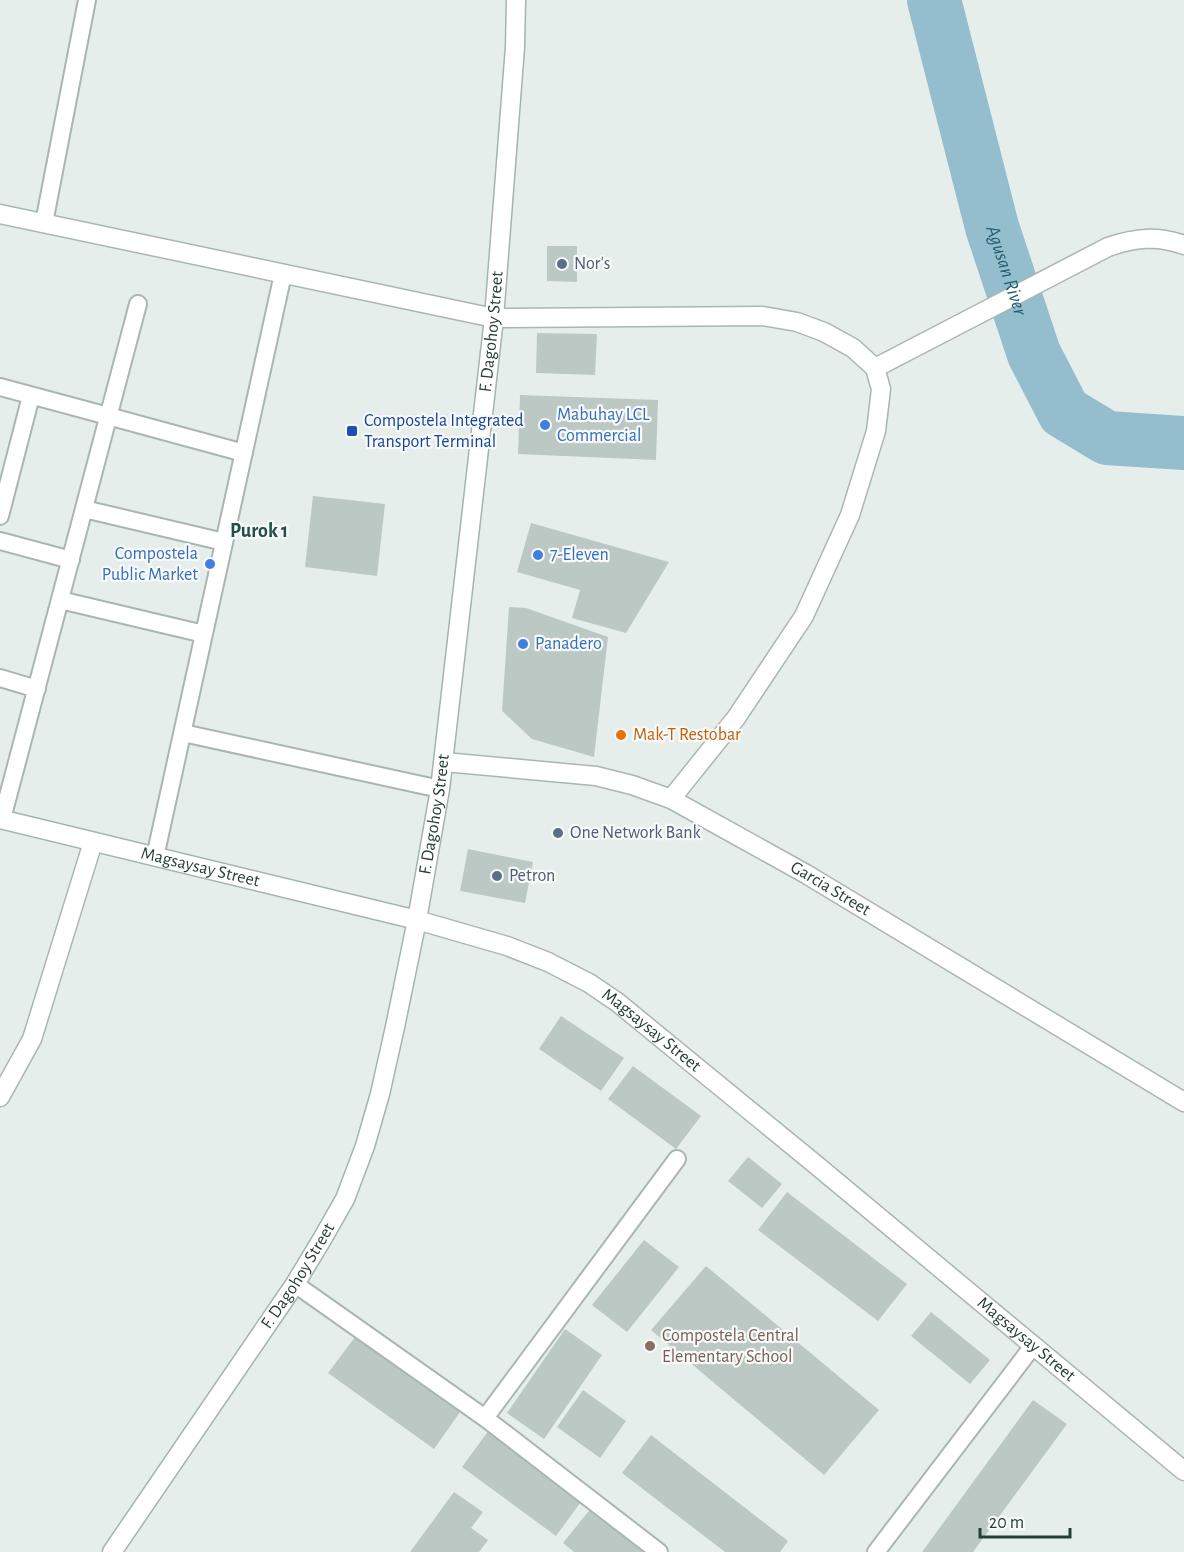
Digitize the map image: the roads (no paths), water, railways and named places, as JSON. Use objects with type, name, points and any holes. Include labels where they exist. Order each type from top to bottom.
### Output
[{"type":"street","name":"F. Dagohoy Street","points":[[112,1552],[295,1284],[345,1199],[365,1146],[380,1094],[417,920],[444,762],[494,318],[515,47],[516,0]]},
{"type":"street","points":[[0,214],[494,318],[763,316],[797,322],[824,332],[853,348],[875,368],[881,389],[876,431],[850,515],[804,616],[736,718],[671,799]]},
{"type":"street","points":[[875,368],[1108,247],[1129,240],[1151,238],[1174,241],[1184,245]]},
{"type":"street","name":"Garcia Street","points":[[444,762],[596,776],[632,785],[671,799],[816,880],[1184,1102]]},
{"type":"street","name":"Magsaysay Street","points":[[1,819],[417,920],[507,946],[548,962],[589,983],[617,1002],[798,1150],[1184,1471]]},
{"type":"street","points":[[0,1097],[32,1039],[93,842]]},
{"type":"lane","points":[[44,223],[87,0]]},
{"type":"lane","points":[[155,857],[283,274]]},
{"type":"lane","points":[[1,819],[138,304]]},
{"type":"lane","points":[[0,387],[244,453]]},
{"type":"lane","points":[[0,516],[31,396]]},
{"type":"lane","points":[[84,509],[224,542]]},
{"type":"lane","points":[[0,541],[71,560]]},
{"type":"lane","points":[[60,600],[204,634]]},
{"type":"lane","points":[[0,678],[37,688]]},
{"type":"lane","points":[[183,733],[440,789]]},
{"type":"lane","points":[[485,1418],[677,1159]]},
{"type":"lane","points":[[295,1284],[485,1418],[659,1552]]},
{"type":"lane","points":[[876,1552],[1033,1346]]},
{"type":"waterway","name":"Agusan River","points":[[934,0],[992,227],[1034,354],[1064,412],[1107,438],[1184,443]]},
{"type":"place","name":"Nor's","points":[[562,264]]},
{"type":"place","name":"Mabuhay LCL Commercial","points":[[545,425]]},
{"type":"place","name":"Compostela Integrated Transport Terminal","points":[[352,431]]},
{"type":"place","name":"7-Eleven","points":[[538,555]]},
{"type":"place","name":"Compostela Public Market","points":[[210,564]]},
{"type":"place","name":"Panadero","points":[[523,644]]},
{"type":"place","name":"Mak-T Restobar","points":[[621,735]]},
{"type":"place","name":"One Network Bank","points":[[558,833]]},
{"type":"place","name":"Petron","points":[[497,876]]},
{"type":"place","name":"Compostela Central Elementary School","points":[[650,1346]]},
{"type":"district","name":"Purok 1","points":[[259,531]]}]
